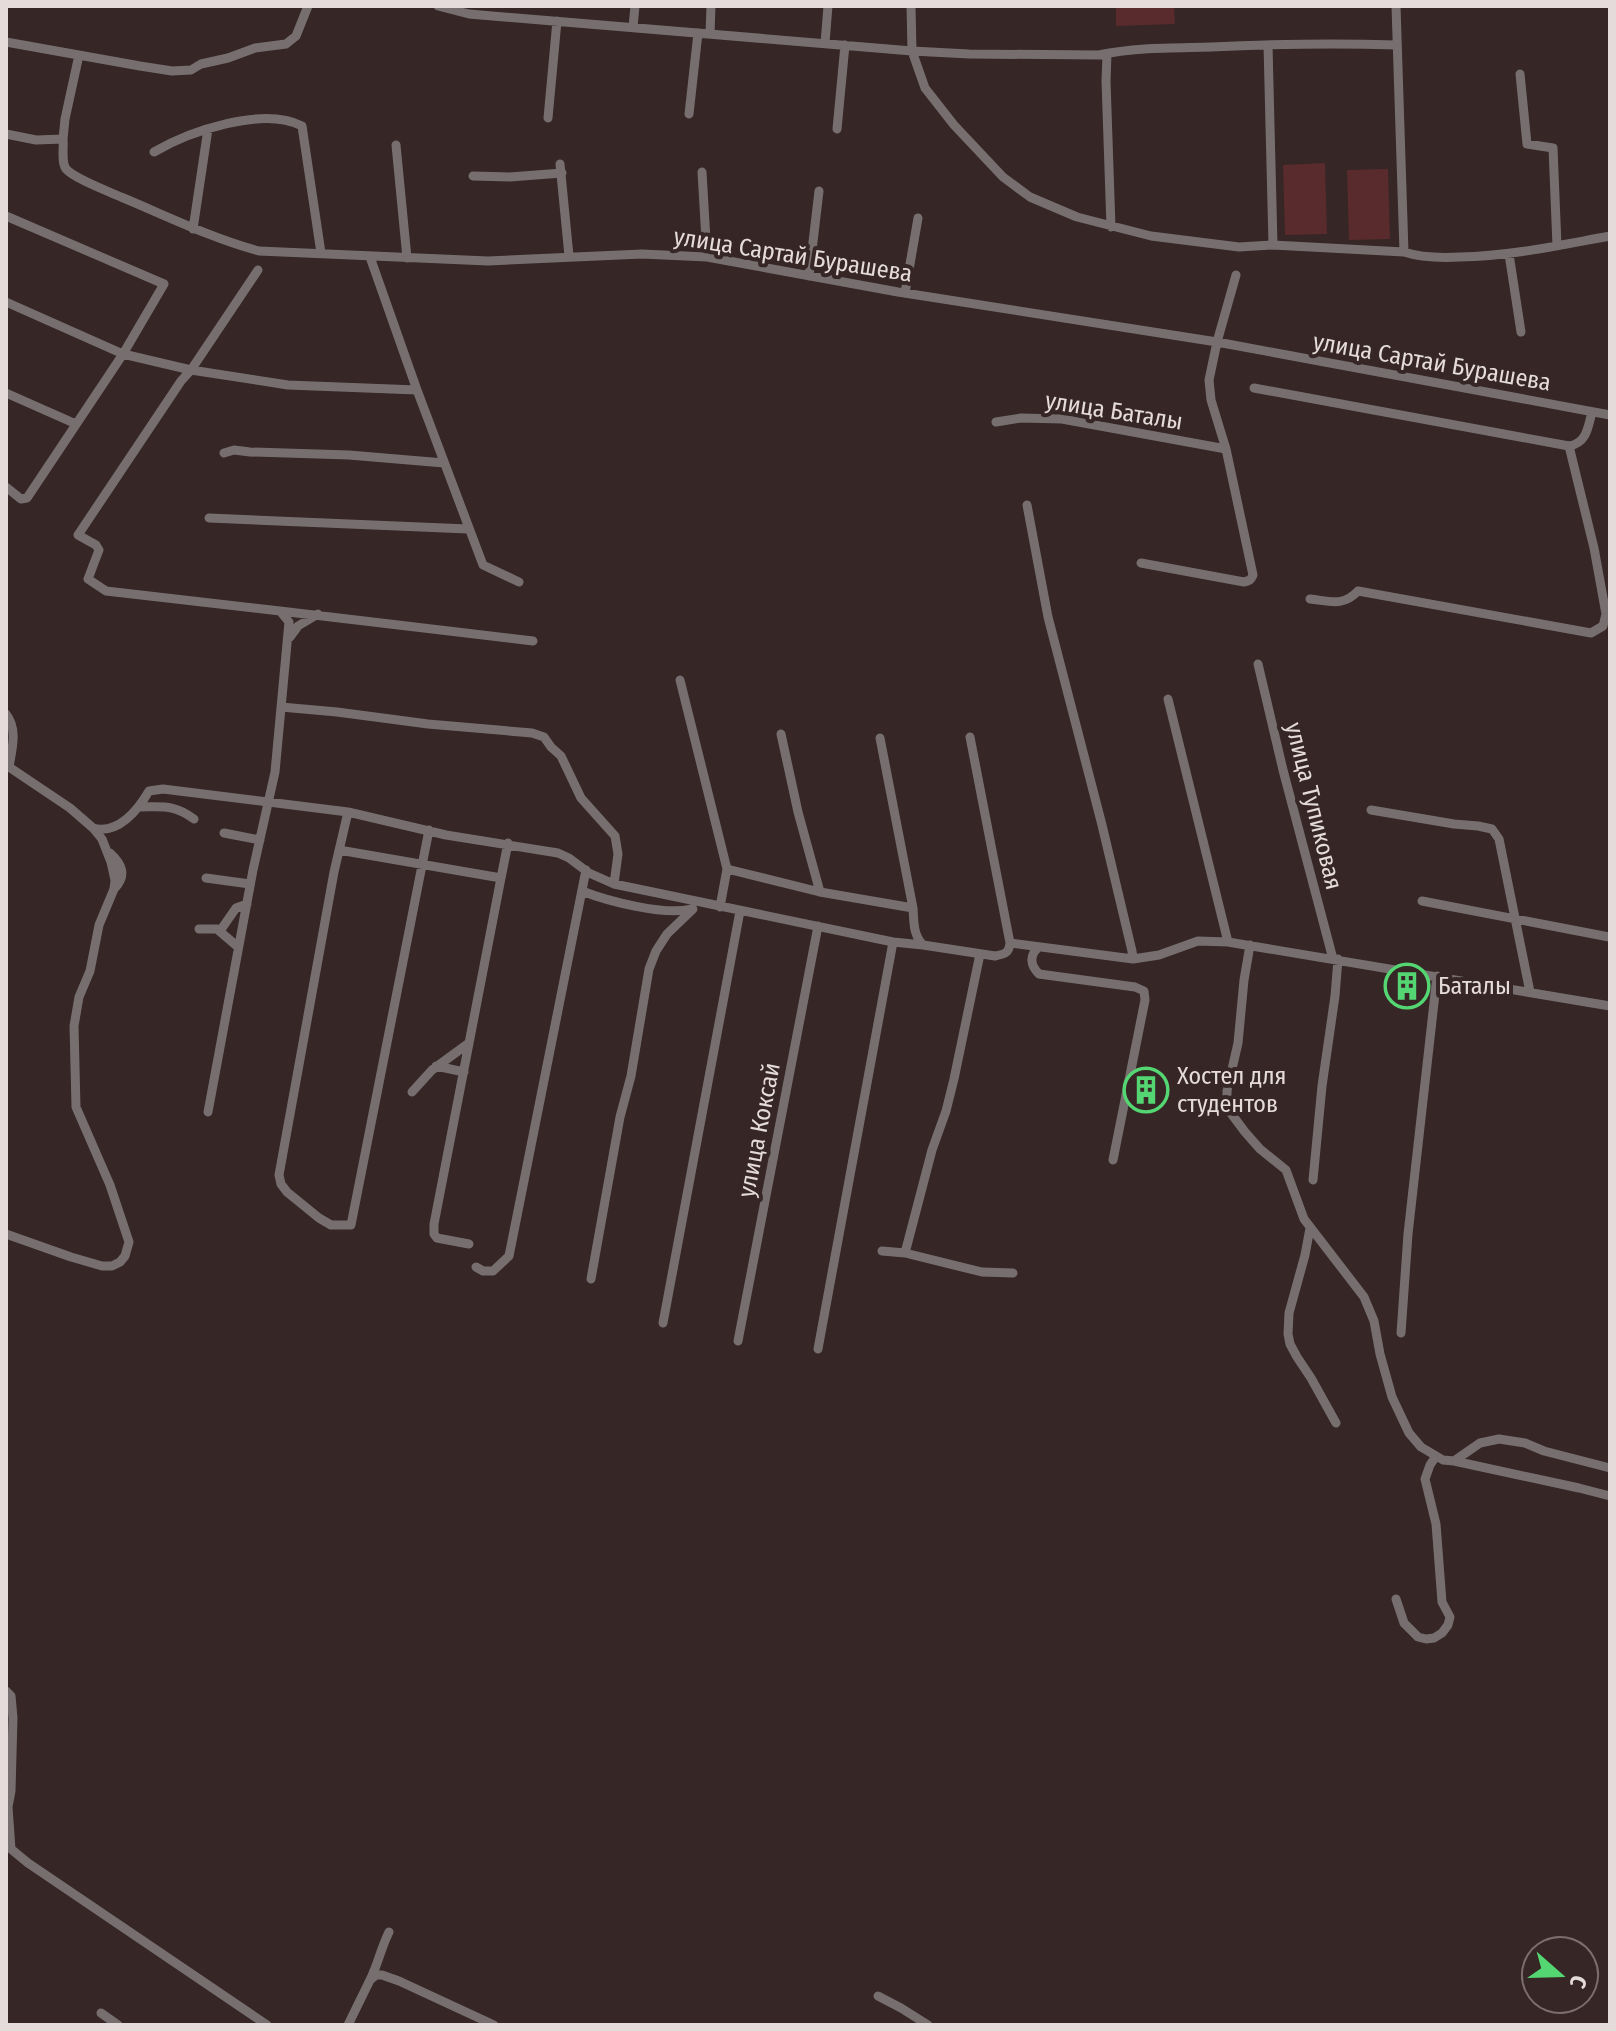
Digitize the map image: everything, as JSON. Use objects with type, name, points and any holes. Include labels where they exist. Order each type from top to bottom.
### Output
[{"type":"street","points":[[6,42],[172,71],[191,70],[201,64],[255,48],[286,44],[296,36],[308,6]]},
{"type":"street","points":[[438,6],[469,14],[912,51],[982,54],[1099,55],[1148,49],[1397,45]]},
{"type":"street","points":[[633,27],[635,6]]},
{"type":"street","points":[[710,34],[711,6]]},
{"type":"street","points":[[825,43],[828,6]]},
{"type":"street","points":[[911,6],[912,51],[925,88],[954,125],[1003,177],[1030,197],[1053,208],[1151,236],[1239,247],[1273,245],[1404,252],[1444,258],[1509,254],[1610,236]]},
{"type":"street","points":[[1396,6],[1404,252]]},
{"type":"street","points":[[548,118],[557,21]]},
{"type":"street","points":[[689,114],[698,33]]},
{"type":"street","points":[[837,129],[845,45]]},
{"type":"street","points":[[1268,45],[1273,245]]},
{"type":"street","points":[[1107,54],[1111,227]]},
{"type":"street","points":[[6,134],[36,140],[63,139],[79,55]]},
{"type":"street","points":[[1520,74],[1527,144],[1553,148],[1557,246]]},
{"type":"street","points":[[154,152],[174,140],[252,119],[302,126],[321,253]]},
{"type":"street","points":[[193,229],[208,129]]},
{"type":"street","name":"улица Сартай Бурашева","points":[[63,139],[67,170],[93,185],[193,229],[259,251],[488,261],[642,254],[707,257],[905,293],[1217,342],[1610,415]]},
{"type":"street","points":[[396,145],[407,258]]},
{"type":"street","points":[[473,176],[510,177],[561,168],[569,256]]},
{"type":"street","points":[[702,172],[707,257]]},
{"type":"street","points":[[809,276],[819,191]]},
{"type":"street","points":[[6,216],[164,284],[123,354],[27,498],[21,499],[6,487]]},
{"type":"street","points":[[905,293],[918,218]]},
{"type":"street","points":[[1509,254],[1521,332]]},
{"type":"street","points":[[370,257],[483,565],[519,582]]},
{"type":"street","points":[[258,270],[78,535],[99,550],[88,579],[106,591],[533,641]]},
{"type":"street","points":[[1141,563],[1244,582],[1252,579],[1209,380],[1236,275]]},
{"type":"street","points":[[6,302],[123,354],[191,370],[288,385],[417,390]]},
{"type":"street","points":[[1254,388],[1569,446],[1583,440],[1592,412]]},
{"type":"street","points":[[6,393],[76,424]]},
{"type":"street","name":"улица Баталы","points":[[996,422],[1021,418],[1062,419],[1226,449]]},
{"type":"street","points":[[1310,599],[1339,602],[1350,600],[1358,591],[1591,633],[1597,630],[1603,626],[1606,614],[1594,548],[1569,446]]},
{"type":"street","points":[[224,453],[234,450],[349,455],[444,463]]},
{"type":"street","points":[[1027,505],[1048,617],[1133,959]]},
{"type":"street","points":[[209,518],[468,529]]},
{"type":"street","points":[[208,1112],[250,884],[275,772],[289,622],[280,611]]},
{"type":"street","points":[[288,640],[293,630],[318,614]]},
{"type":"street","name":"улица Тупиковая","points":[[1258,664],[1283,770],[1336,959],[1335,996],[1313,1180]]},
{"type":"street","points":[[680,680],[727,869],[720,907]]},
{"type":"street","points":[[1168,699],[1228,942]]},
{"type":"street","points":[[281,707],[532,733],[544,737],[561,756],[581,798],[615,836],[618,854],[614,884]]},
{"type":"street","points":[[6,714],[14,729],[9,767],[70,808],[93,828],[108,852],[115,880],[99,925],[90,971],[76,1009],[76,1107],[100,1160],[129,1242],[120,1262],[102,1266],[6,1234]]},
{"type":"street","points":[[781,734],[820,892]]},
{"type":"street","points":[[93,828],[102,831],[126,819],[140,807],[146,787],[348,812],[446,835],[558,853],[614,884],[697,906],[720,907],[893,942],[995,956],[1009,951],[1010,943],[970,737]]},
{"type":"street","points":[[880,738],[913,908],[914,928],[923,945]]},
{"type":"street","points":[[140,807],[175,808],[194,819]]},
{"type":"street","points":[[1371,810],[1492,829],[1499,839],[1530,992]]},
{"type":"street","points":[[348,812],[279,1175],[287,1192],[331,1225],[351,1225],[429,830]]},
{"type":"street","points":[[224,833],[260,840]]},
{"type":"street","points":[[469,1244],[437,1238],[434,1224],[508,843]]},
{"type":"street","points":[[339,850],[501,878]]},
{"type":"street","points":[[727,869],[820,892],[913,908]]},
{"type":"street","points":[[476,1267],[493,1271],[509,1256],[586,870]]},
{"type":"street","points":[[206,878],[250,884]]},
{"type":"street","points":[[582,891],[632,905],[680,912],[697,906]]},
{"type":"street","points":[[1422,901],[1609,937]]},
{"type":"street","points":[[220,931],[236,908],[247,904]]},
{"type":"street","points":[[591,1279],[649,969],[667,934],[697,906]]},
{"type":"street","points":[[663,1323],[740,911]]},
{"type":"street","name":"улица Коксай","points":[[738,1341],[818,926]]},
{"type":"street","points":[[199,929],[220,931],[238,947]]},
{"type":"street","points":[[1010,943],[1133,959],[1168,953],[1198,941],[1228,942],[1610,1006]]},
{"type":"street","points":[[818,1349],[893,942]]},
{"type":"street","points":[[1250,945],[1227,1108],[1260,1149],[1286,1170],[1304,1219],[1364,1297],[1374,1321],[1392,1397],[1409,1433],[1421,1447],[1443,1460],[1610,1496]]},
{"type":"street","points":[[1039,947],[1031,960],[1032,968],[1039,974],[1135,987],[1144,991],[1145,1000],[1113,1160]]},
{"type":"street","points":[[905,1253],[932,1150],[952,1089],[980,954]]},
{"type":"street","points":[[1401,1333],[1408,1234],[1437,976]]},
{"type":"street","points":[[412,1092],[436,1066],[469,1043]]},
{"type":"street","points":[[436,1066],[464,1072]]},
{"type":"street","points":[[1310,1228],[1289,1313],[1288,1334],[1297,1357],[1336,1423]]},
{"type":"street","points":[[882,1251],[905,1253],[982,1272],[1013,1273]]},
{"type":"street","points":[[1454,1461],[1480,1443],[1499,1439],[1525,1443],[1610,1468]]},
{"type":"street","points":[[1396,1599],[1404,1623],[1418,1637],[1434,1638],[1448,1625],[1450,1617],[1442,1602],[1436,1524],[1425,1479],[1436,1456]]},
{"type":"street","points":[[6,1691],[11,1696],[13,1718],[8,1807],[11,1849],[267,2025]]},
{"type":"street","points":[[348,2025],[389,1932]]},
{"type":"street","points":[[370,1980],[382,1975],[399,1981],[494,2025]]},
{"type":"street","points":[[878,1996],[928,2025]]},
{"type":"street","points":[[101,2013],[118,2025]]},
{"type":"shaded area","points":[[1116,6],[1174,6],[1175,24],[1116,26]]},
{"type":"shaded area","points":[[1325,163],[1327,234],[1285,235],[1283,165]]},
{"type":"shaded area","points":[[1388,169],[1390,239],[1349,240],[1347,170]]},
{"type":"place","name":"Баталы","points":[[1407,986]]},
{"type":"place","name":"Хостел для студентов","points":[[1146,1090]]}]
